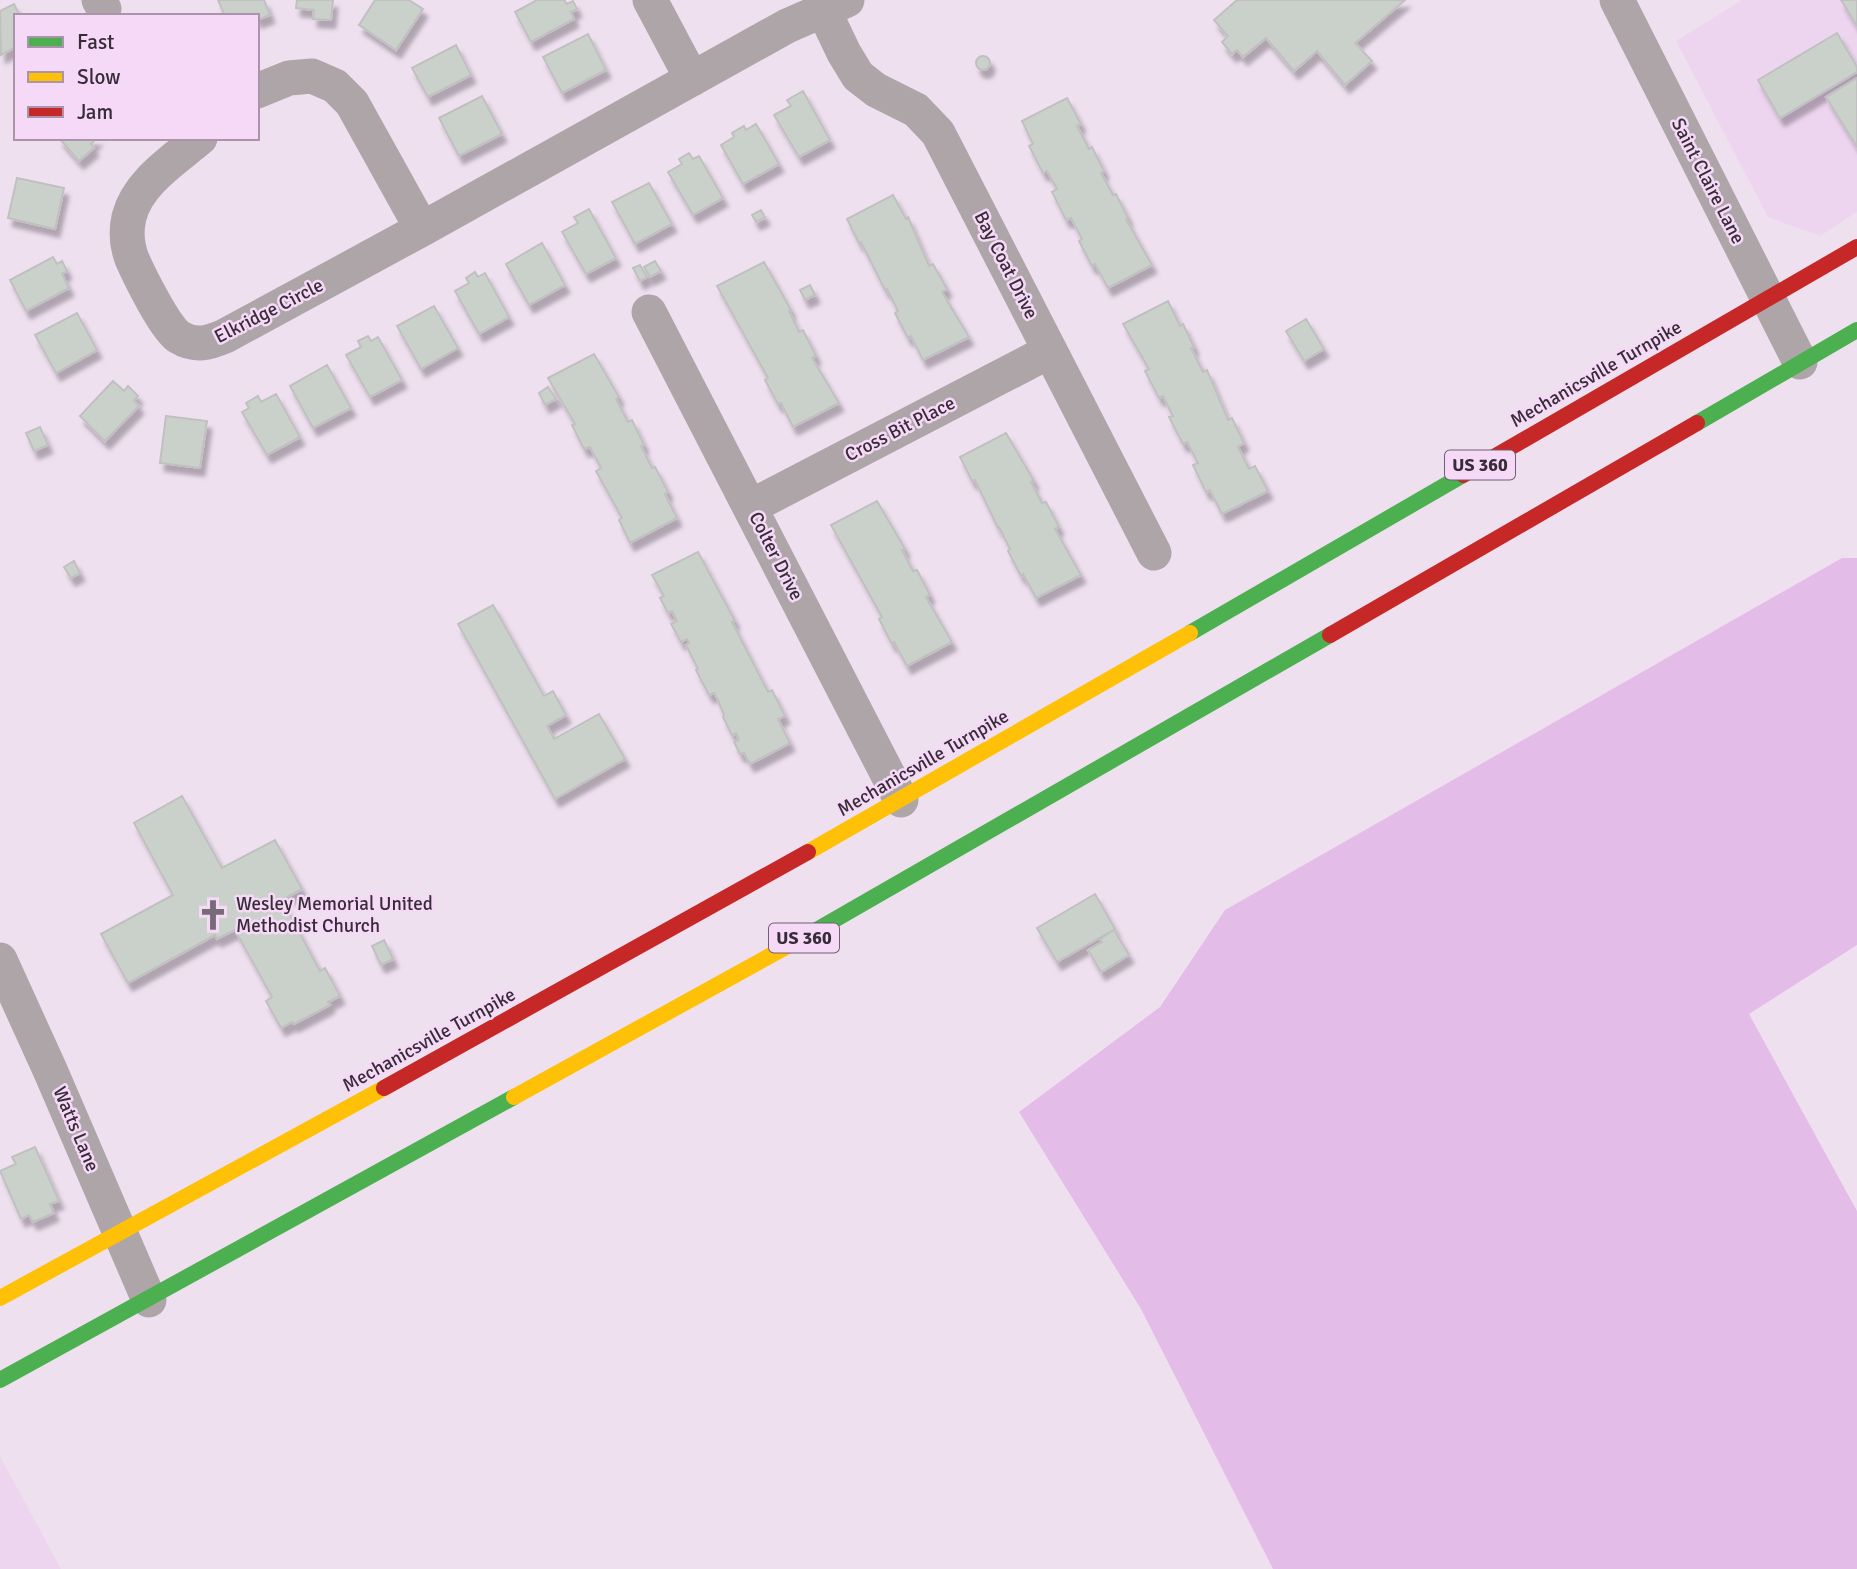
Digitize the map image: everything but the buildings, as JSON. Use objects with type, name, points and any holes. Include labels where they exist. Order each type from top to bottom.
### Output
[{"type":"highway","name":"Mechanicsville Turnpike","points":[[0,1298],[513,1018],[901,800],[1857,247]]},
{"type":"highway","name":"US 360","points":[[0,1380],[926,869],[1857,330]]},
{"type":"street","points":[[650,0],[692,79]]},
{"type":"street","name":"Saint Claire Lane","points":[[1617,0],[1800,362]]},
{"type":"street","name":"Elkridge Circle","points":[[199,140],[149,181],[129,218],[127,239],[132,258],[165,322],[177,336],[193,343],[209,343],[422,229],[692,79],[835,4]]},
{"type":"street","name":"Bay Coat Drive","points":[[835,4],[858,76],[876,90],[916,110],[938,133],[1154,553]]},
{"type":"street","points":[[259,90],[289,78],[312,76],[335,86],[352,103],[422,229]]},
{"type":"street","name":"Colter Drive","points":[[649,312],[901,800]]},
{"type":"street","name":"Cross Bit Place","points":[[750,507],[1050,351]]},
{"type":"street","name":"Watts Lane","points":[[0,960],[149,1300]]},
{"type":"shaded area","points":[[1742,0],[1857,0],[1857,212],[1820,236],[1768,217],[1676,41]]},
{"type":"shaded area","points":[[1842,558],[1857,558],[1857,945],[1749,1014],[1857,1211],[1857,1569],[1273,1569],[1141,1309],[1019,1112],[1160,1007],[1225,910]]},
{"type":"shaded area","points":[[0,1456],[61,1569],[0,1569]]},
{"type":"traffic: fast","points":[[1697,423],[1857,330]]},
{"type":"traffic: fast","points":[[1190,633],[1463,475]]},
{"type":"traffic: fast","points":[[815,931],[1330,635]]},
{"type":"traffic: fast","points":[[0,1380],[514,1097]]},
{"type":"traffic: slow","points":[[808,852],[1190,633]]},
{"type":"traffic: slow","points":[[514,1097],[815,931]]},
{"type":"traffic: slow","points":[[0,1298],[384,1088]]},
{"type":"traffic: jam","points":[[1463,475],[1857,247]]},
{"type":"traffic: jam","points":[[1330,635],[1697,423]]},
{"type":"traffic: jam","points":[[384,1088],[808,852]]},
{"type":"place","name":"Wesley Memorial United Methodist Church","points":[[213,915]]}]
